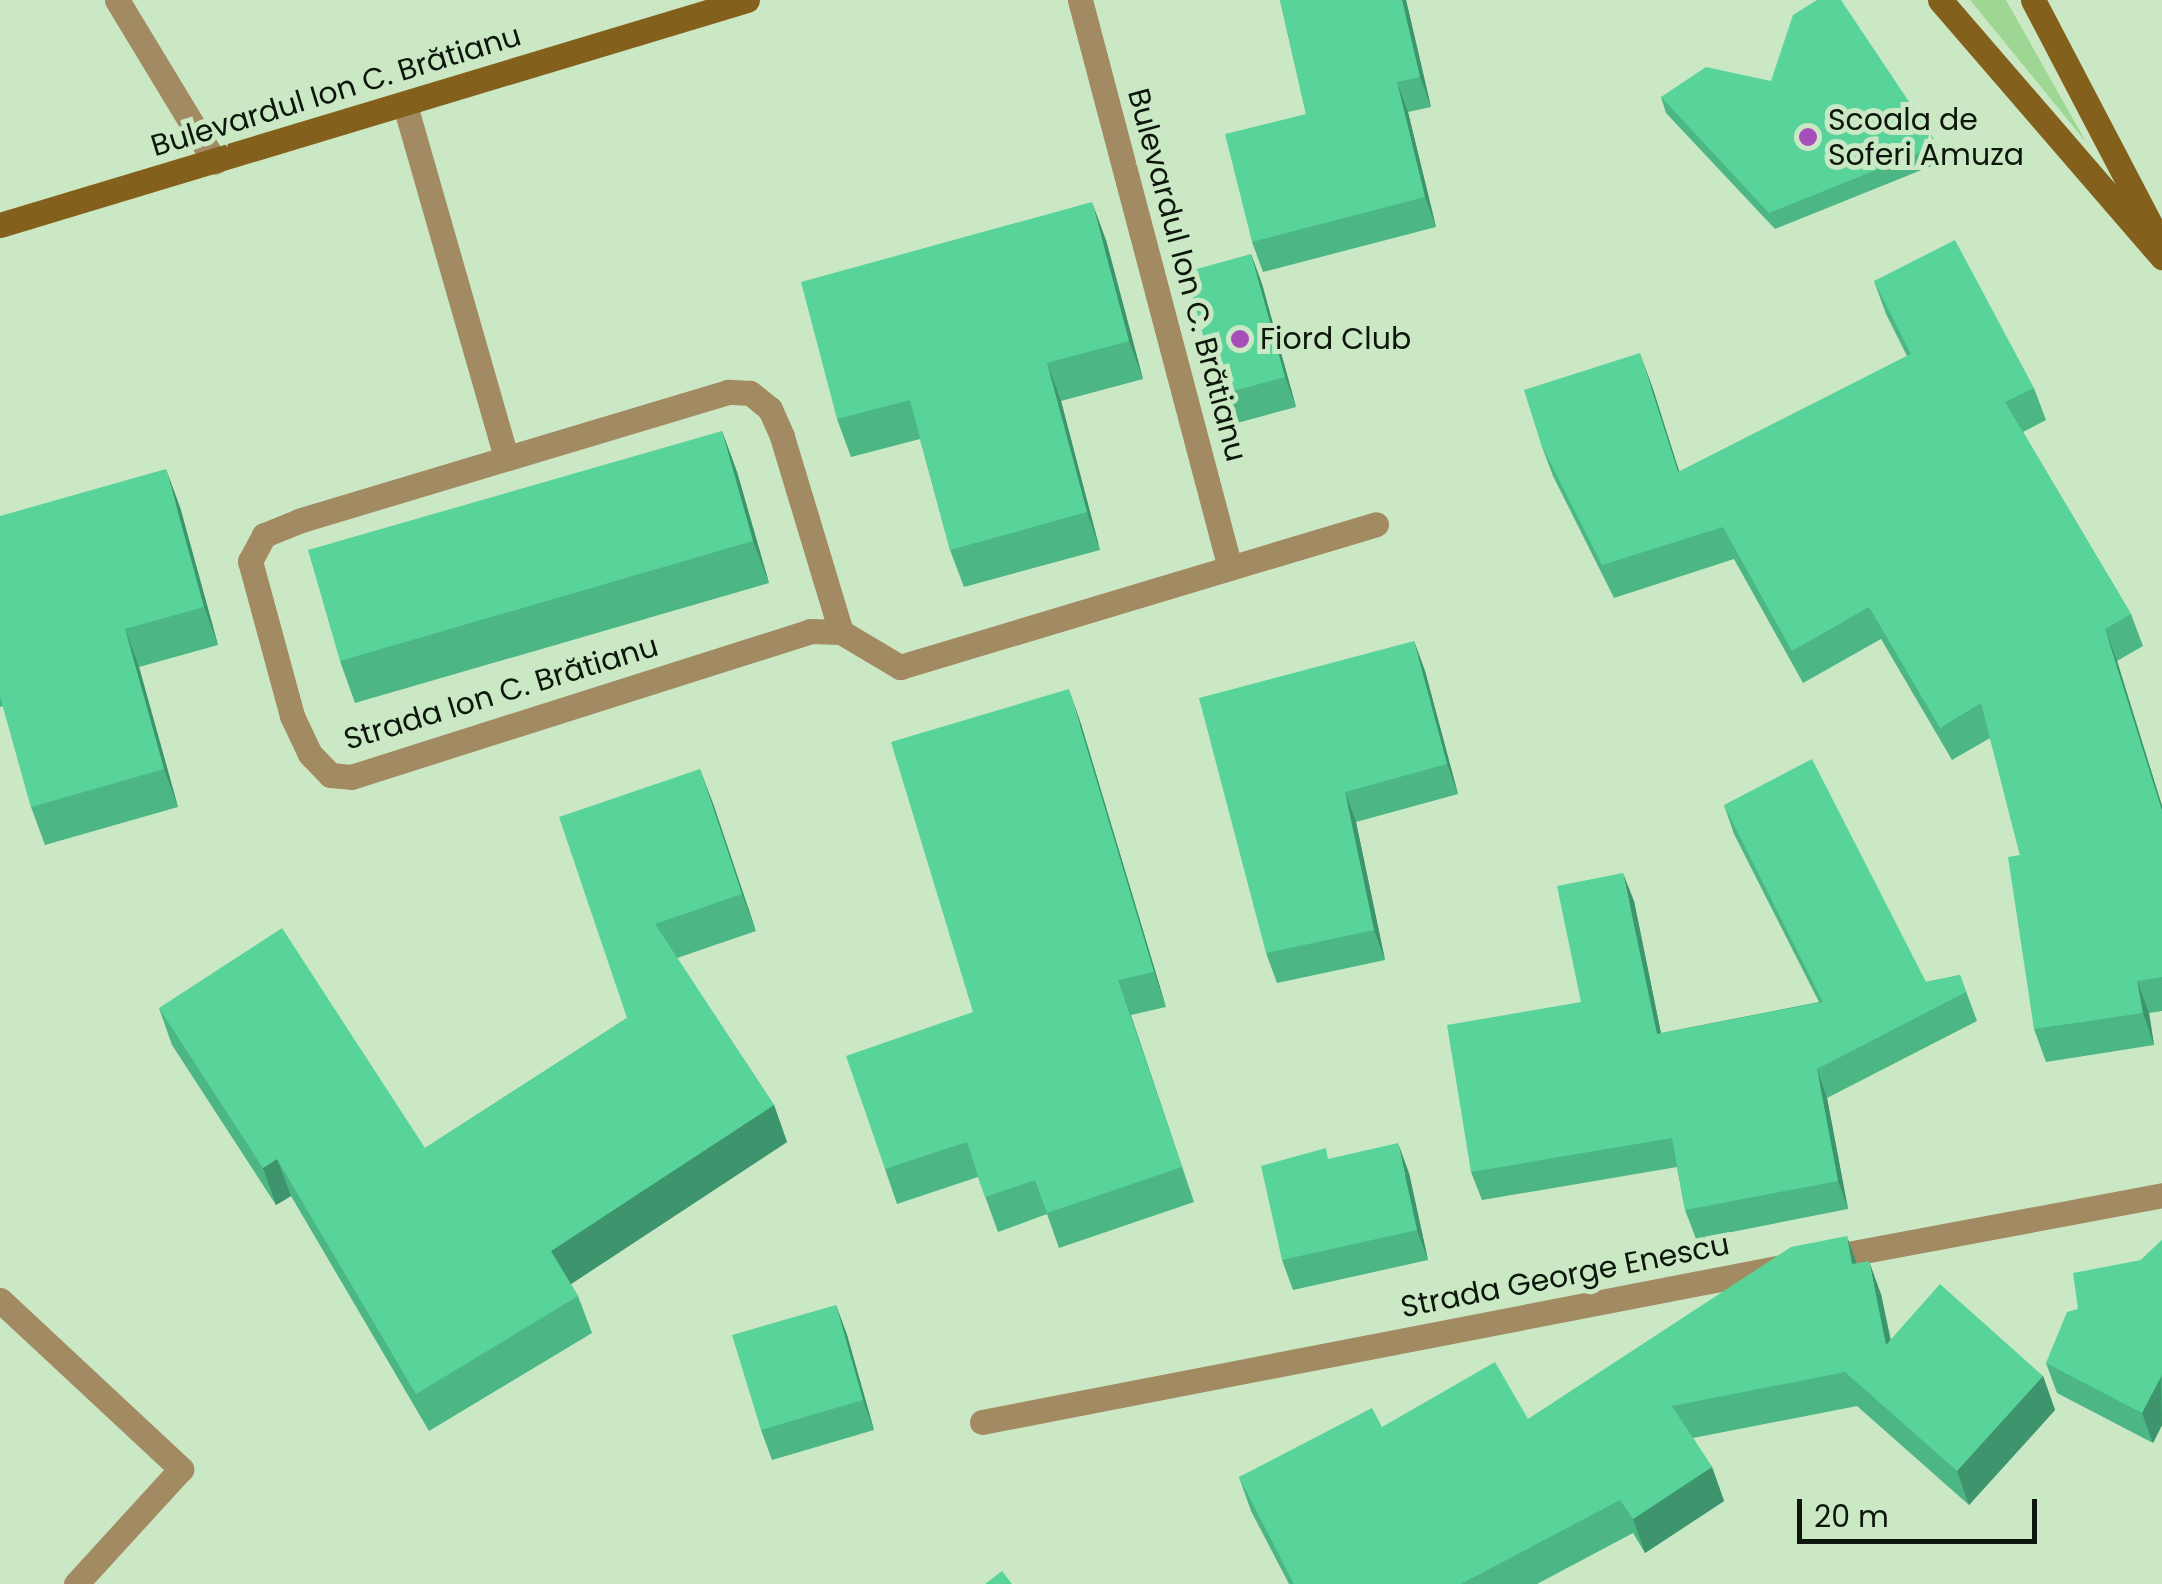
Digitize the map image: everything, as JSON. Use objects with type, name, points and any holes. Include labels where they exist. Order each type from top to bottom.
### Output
[{"type":"main road","name":"Bulevardul Ion C. Brătianu","points":[[0,225],[747,0]]},
{"type":"main road","points":[[1940,0],[2162,256]]},
{"type":"main road","points":[[2034,0],[2162,246]]},
{"type":"street","points":[[117,0],[215,162]]},
{"type":"street","name":"Bulevardul Ion C. Brătianu","points":[[1080,0],[1230,568]]},
{"type":"street","points":[[405,104],[506,458]]},
{"type":"street","name":"Strada Ion C. Brătianu","points":[[728,392],[750,394],[770,409],[782,436],[841,632],[810,631],[351,777],[330,776],[310,754],[292,716],[250,561],[264,535],[728,392]]},
{"type":"street","points":[[841,632],[900,667],[1376,524]]},
{"type":"street","name":"Strada George Enescu","points":[[982,1422],[2162,1195]]},
{"type":"street","points":[[0,1300],[182,1469],[76,1584]]},
{"type":"green space","points":[[1970,0],[2006,0],[2086,142]]},
{"type":"building","points":[[1280,0],[1402,0],[1420,77],[1397,82],[1425,197],[1252,242],[1225,134],[1306,114]]},
{"type":"building","name":"Scoala de Soferi Amuza","points":[[1817,0],[1841,0],[1938,145],[1769,213],[1661,97],[1706,67],[1771,81],[1793,15]]},
{"type":"building","points":[[1092,202],[1129,341],[1047,363],[1087,512],[950,550],[910,400],[837,419],[801,282]]},
{"type":"building","points":[[1955,240],[2034,388],[2005,402],[2131,614],[2105,629],[2162,811],[2162,977],[2137,981],[2143,1013],[2034,1029],[2008,857],[2020,855],[1981,703],[1940,728],[1869,607],[1792,651],[1723,527],[1602,565],[1541,444],[1524,390],[1640,353],[1678,472],[1911,354],[1874,281]]},
{"type":"building","points":[[1251,254],[1285,377],[1219,395],[1186,272]]},
{"type":"building","points":[[722,431],[753,541],[340,661],[308,550]]},
{"type":"building","points":[[166,469],[204,607],[125,629],[164,769],[31,807],[0,696],[0,516]]},
{"type":"building","points":[[1414,641],[1447,764],[1345,792],[1374,930],[1266,953],[1199,698]]},
{"type":"building","points":[[1069,689],[1154,972],[1118,980],[1182,1167],[1047,1213],[1035,1180],[985,1197],[967,1142],[885,1169],[846,1056],[973,1012],[891,742]]},
{"type":"building","points":[[1812,759],[1926,982],[1960,975],[1966,992],[1817,1069],[1838,1181],[1685,1210],[1672,1138],[1471,1172],[1447,1025],[1581,1002],[1557,886],[1623,873],[1657,1034],[1823,1002],[1724,805]]},
{"type":"building","points":[[700,769],[742,894],[655,924],[774,1105],[551,1251],[578,1296],[416,1394],[277,1159],[263,1168],[159,1008],[282,928],[425,1148],[627,1018],[559,817]]},
{"type":"building","points":[[1398,1143],[1417,1230],[1282,1260],[1261,1166],[1326,1148],[1328,1159]]},
{"type":"building","points":[[1847,1236],[1852,1264],[1869,1261],[1886,1345],[1940,1284],[2043,1376],[1957,1471],[1845,1372],[1672,1406],[1712,1467],[1633,1519],[1620,1500],[1461,1584],[1294,1584],[1239,1477],[1372,1408],[1382,1427],[1495,1362],[1528,1419],[1791,1247]]},
{"type":"building","points":[[2162,1240],[2162,1375],[2142,1413],[2046,1363],[2067,1312],[2078,1309],[2073,1273],[2141,1260]]},
{"type":"building","points":[[836,1305],[863,1400],[761,1430],[732,1335]]},
{"type":"building","points":[[1002,1571],[1012,1584],[985,1584]]},
{"type":"place","name":"Scoala de Soferi Amuza","points":[[1808,137]]},
{"type":"place","name":"Fiord Club","points":[[1240,339]]}]
